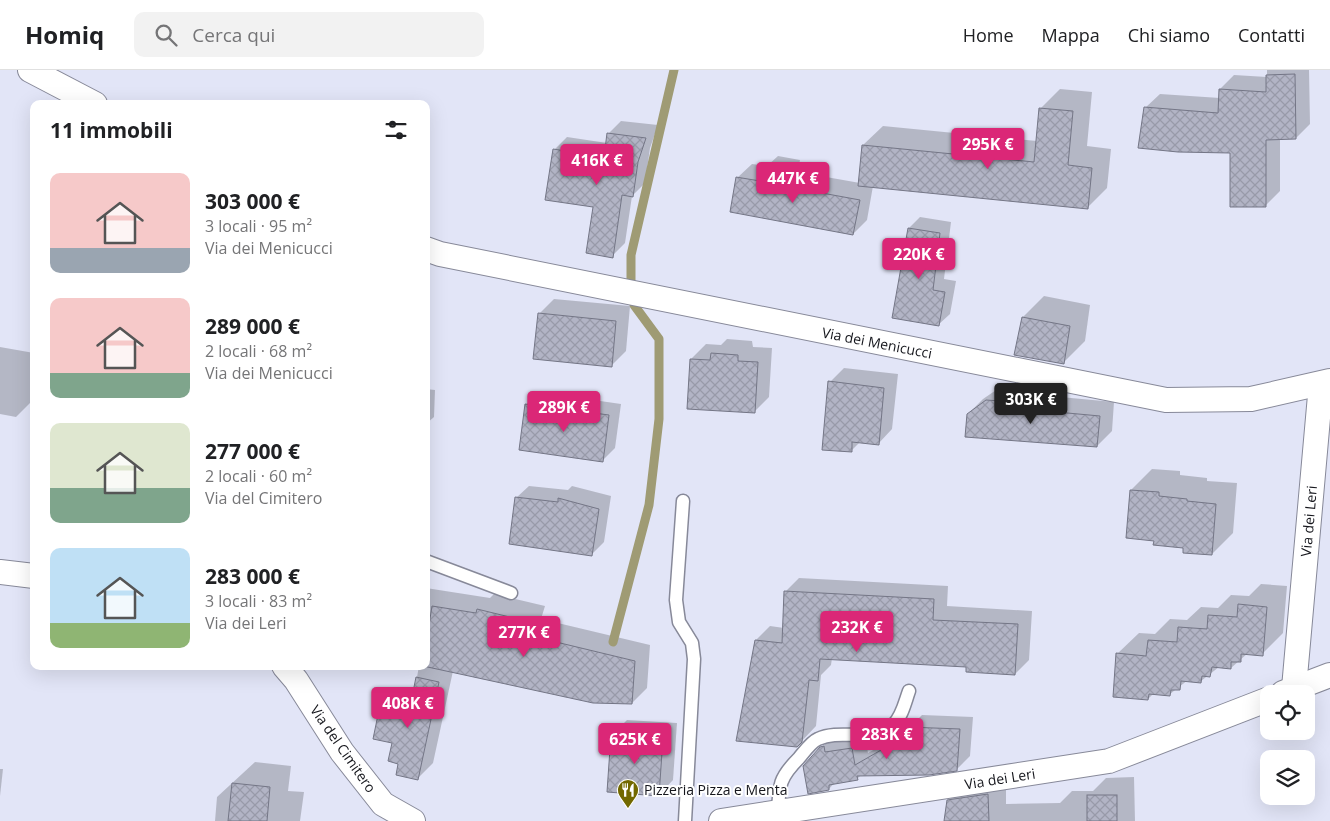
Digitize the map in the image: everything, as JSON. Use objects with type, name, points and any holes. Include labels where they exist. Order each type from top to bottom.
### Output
[{"type":"street","points":[[30,70],[87,100]]},
{"type":"street","name":"Via dei Menicucci","points":[[430,250],[440,254],[1166,400],[1251,399],[1326,383]]},
{"type":"street","name":"Via dei Leri","points":[[1289,685],[1326,383]]},
{"type":"street","points":[[0,572],[30,576]]},
{"type":"street","name":"Via del Cimitero","points":[[287,670],[296,680],[342,752],[383,804],[412,821]]},
{"type":"street","name":"Via dei Leri","points":[[1304,685],[1330,675]]},
{"type":"street","name":"Via dei Leri","points":[[721,821],[1109,761],[1260,702]]},
{"type":"lane","points":[[683,501],[676,600],[679,622],[692,643],[694,659],[685,821]]},
{"type":"lane","points":[[430,563],[511,593]]},
{"type":"lane","points":[[778,813],[779,787],[782,776],[817,739],[830,736],[874,735],[893,725],[902,713],[909,691]]},
{"type":"building","points":[[1295,74],[1296,139],[1266,140],[1266,207],[1230,207],[1230,153],[1178,152],[1138,148],[1144,107],[1218,113],[1219,89],[1266,92],[1266,75]]},
{"type":"building","points":[[1039,108],[1073,111],[1068,165],[1092,168],[1088,209],[858,186],[862,145],[1034,162]]},
{"type":"building","points":[[607,133],[646,138],[638,162],[633,197],[622,195],[613,258],[586,253],[593,207],[545,200],[553,149],[604,157]]},
{"type":"building","points":[[762,170],[786,174],[784,186],[860,200],[853,235],[730,212],[736,177],[760,181]]},
{"type":"building","points":[[908,228],[940,233],[933,290],[945,292],[939,326],[892,318]]},
{"type":"building","points":[[538,313],[616,321],[612,367],[533,359]]},
{"type":"building","points":[[1022,317],[1070,326],[1064,364],[1014,355]]},
{"type":"building","points":[[711,353],[738,355],[738,361],[758,362],[755,413],[687,409],[690,359],[710,360]]},
{"type":"building","points":[[828,381],[884,388],[879,445],[852,442],[852,452],[822,450]]},
{"type":"building","points":[[986,400],[1015,402],[1024,409],[1100,416],[1097,447],[965,437],[967,414]]},
{"type":"building","points":[[525,404],[609,415],[603,462],[519,450]]},
{"type":"building","points":[[1130,490],[1159,492],[1159,496],[1216,504],[1212,555],[1183,553],[1183,548],[1153,545],[1154,541],[1126,538]]},
{"type":"building","points":[[515,497],[558,502],[558,498],[599,509],[592,556],[509,544]]},
{"type":"building","points":[[784,591],[934,599],[933,620],[1018,624],[1015,675],[966,672],[966,667],[820,659],[818,681],[809,680],[802,742],[797,747],[736,741],[755,640],[782,643]]},
{"type":"building","points":[[1238,604],[1267,607],[1263,656],[1241,654],[1241,662],[1231,662],[1231,669],[1212,667],[1210,677],[1202,676],[1201,683],[1181,681],[1180,690],[1171,690],[1170,696],[1149,694],[1148,700],[1113,697],[1116,653],[1146,656],[1148,640],[1177,642],[1178,627],[1207,629],[1208,615],[1237,617]]},
{"type":"building","points":[[432,606],[476,613],[477,609],[530,622],[527,635],[635,661],[632,704],[593,703],[430,668],[430,619]]},
{"type":"building","points":[[416,677],[439,682],[418,780],[396,775],[398,764],[388,761],[392,743],[373,739],[380,705],[409,712]]},
{"type":"building","points":[[908,727],[960,729],[957,771],[929,775],[857,776],[858,780],[829,785],[829,790],[808,794],[803,766],[820,747],[824,746],[825,752],[852,748],[855,765],[888,746],[907,746]]},
{"type":"building","points":[[611,734],[663,738],[659,796],[607,792]]},
{"type":"building","points":[[232,783],[270,787],[267,821],[228,821]]},
{"type":"building","points":[[988,794],[989,821],[944,821],[947,800]]},
{"type":"building","points":[[1087,795],[1117,795],[1117,821],[1087,821]]},
{"type":"waterway","points":[[631,282],[631,255],[674,70]]},
{"type":"waterway","points":[[613,642],[649,505],[659,419],[659,339],[634,305]]},
{"type":"place","name":"Pizzeria Pizza e Menta","points":[[628,809]]}]
